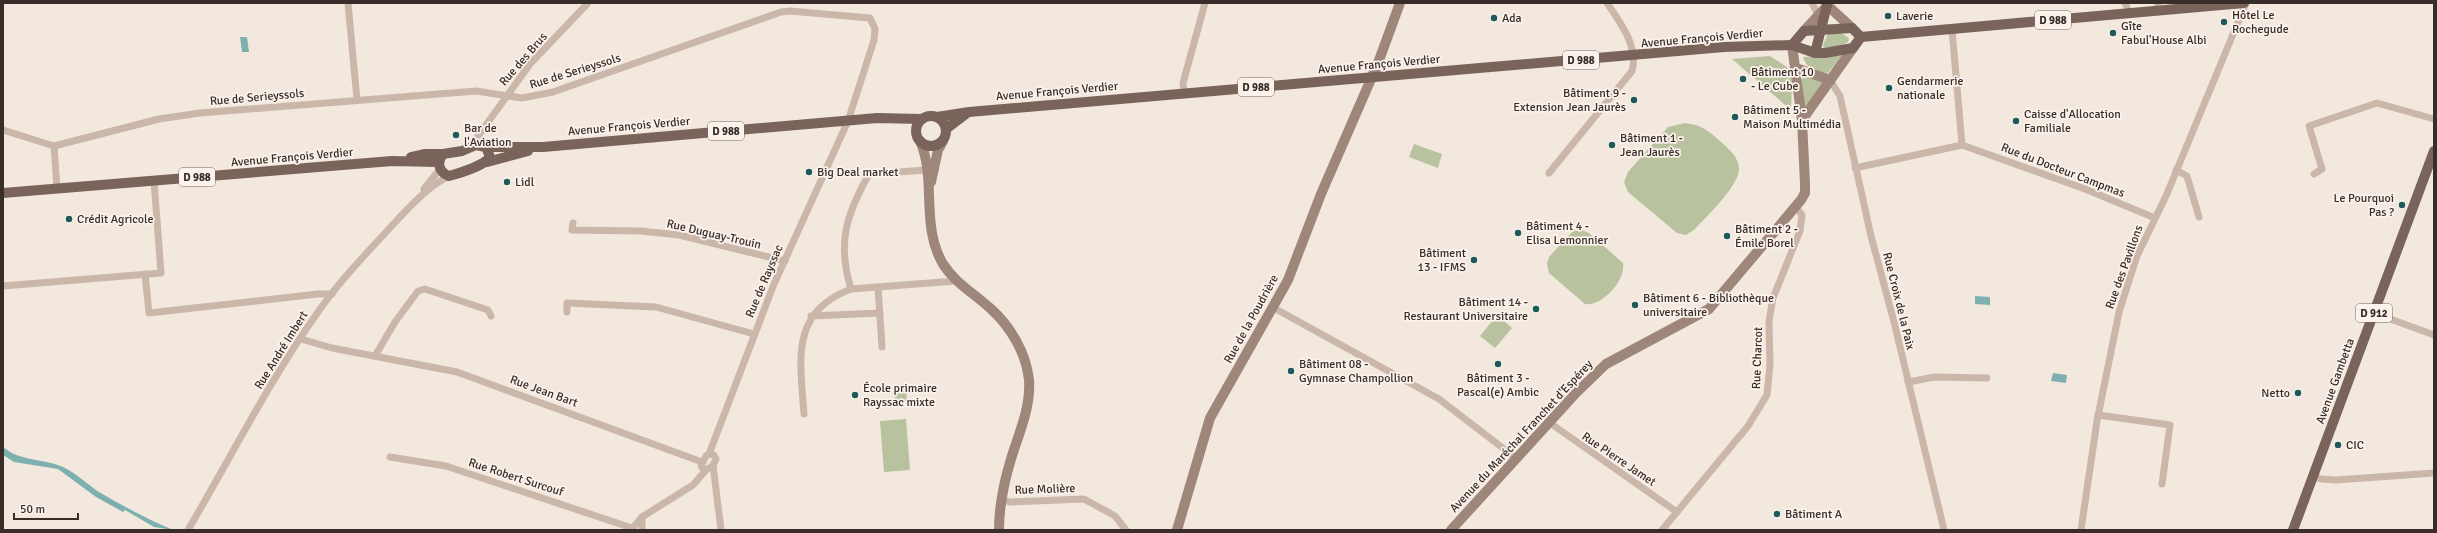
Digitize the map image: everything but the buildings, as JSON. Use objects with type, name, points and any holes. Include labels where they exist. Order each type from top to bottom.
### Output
[{"type":"main road","name":"D 988","points":[[1861,37],[1952,29],[2127,8],[2245,3]]},
{"type":"main road","points":[[1814,52],[1827,4]]},
{"type":"main road","points":[[1852,28],[1861,37],[1853,48],[1814,52],[1792,44],[1804,31],[1852,28]]},
{"type":"main road","name":"Avenue François Verdier","points":[[936,117],[969,112],[1371,77],[1724,47],[1792,44]]},
{"type":"main road","points":[[908,120],[916,130],[920,141],[928,146],[934,146],[943,141],[946,129],[969,112]]},
{"type":"main road","points":[[916,130],[922,119],[936,117],[941,120],[946,129]]},
{"type":"main road","name":"Avenue François Verdier","points":[[3,193],[392,161],[424,154],[440,162],[470,147],[543,147],[877,118],[908,120],[922,119]]},
{"type":"main road","points":[[484,146],[490,153],[487,162]]},
{"type":"main road","name":"Avenue François Verdier","points":[[450,176],[468,168],[481,166],[487,162],[543,147]]},
{"type":"main road","name":"Avenue Gambetta","points":[[2294,530],[2434,151]]},
{"type":"main road","points":[[440,162],[444,174],[450,176]]},
{"type":"street","points":[[348,3],[357,100]]},
{"type":"street","name":"Rue des Brus","points":[[470,147],[481,134],[506,94],[530,64],[588,3]]},
{"type":"street","points":[[1184,93],[1183,83],[1186,70],[1205,3]]},
{"type":"street","name":"Rue de la Poudrière","points":[[1179,529],[1210,418],[1274,308],[1288,280],[1400,3]]},
{"type":"street","points":[[1548,173],[1632,71],[1632,56],[1627,33],[1607,3]]},
{"type":"street","points":[[1812,3],[1818,15]]},
{"type":"street","name":"Rue des Pavillons","points":[[2081,530],[2098,415],[2119,312],[2137,256],[2176,170],[2245,3]]},
{"type":"street","points":[[1804,31],[1827,4],[1852,28]]},
{"type":"street","name":"Rue de Serieyssols","points":[[54,146],[160,119],[357,100],[476,92],[506,94],[522,98],[552,92],[768,16],[781,12],[797,11],[863,16],[870,18],[874,24],[874,40],[848,121]]},
{"type":"street","points":[[1855,168],[1962,145],[1952,29]]},
{"type":"street","name":"Avenue du Maréchal Franchet d'Espérey","points":[[1451,530],[1576,393],[1606,364],[1709,309],[1796,207],[1805,193],[1802,120],[1792,44]]},
{"type":"street","points":[[1802,120],[1853,48]]},
{"type":"street","points":[[1796,68],[1830,80]]},
{"type":"street","name":"Rue Croix de la Paix","points":[[1830,80],[1840,96],[1855,168],[1944,530]]},
{"type":"street","points":[[2314,174],[2322,169],[2309,126],[2377,103],[2434,119]]},
{"type":"street","name":"Rue de Rayssac","points":[[709,454],[754,334],[848,121]]},
{"type":"street","points":[[3,130],[54,146],[57,188]]},
{"type":"street","points":[[481,134],[484,146]]},
{"type":"street","points":[[920,141],[927,157],[926,170],[929,224],[935,248],[943,264],[956,280],[992,310],[1015,338],[1025,359],[1029,380],[1028,406],[1002,498],[999,530]]},
{"type":"street","points":[[928,192],[938,150],[943,141]]},
{"type":"street","name":"Rue du Docteur Campmas","points":[[1962,145],[2086,190],[2155,218]]},
{"type":"street","name":"Rue André Imbert","points":[[417,199],[440,162]]},
{"type":"street","points":[[851,289],[844,262],[844,229],[853,203],[869,174],[926,170]]},
{"type":"street","points":[[2176,170],[2187,176],[2199,217]]},
{"type":"street","name":"Rue André Imbert","points":[[188,530],[245,427],[300,339],[332,294],[354,266],[417,199],[434,184],[450,176]]},
{"type":"street","points":[[3,286],[161,273],[154,181]]},
{"type":"street","name":"Rue Charcot","points":[[1662,530],[1748,426],[1767,395],[1770,358],[1769,321],[1772,298],[1800,231],[1802,215],[1796,207]]},
{"type":"street","name":"Rue Duguay-Trouin","points":[[572,223],[572,230],[641,231],[679,235],[785,261]]},
{"type":"street","points":[[145,274],[149,313],[318,294],[332,294]]},
{"type":"street","points":[[804,414],[801,378],[803,344],[811,316],[827,300],[851,289],[956,280]]},
{"type":"street","points":[[878,287],[882,347]]},
{"type":"street","points":[[375,356],[395,322],[418,291],[425,289],[488,310],[491,316]]},
{"type":"street","points":[[567,312],[567,303],[656,307],[754,334]]},
{"type":"street","points":[[1274,308],[1440,399],[1517,459]]},
{"type":"street","points":[[811,316],[880,313]]},
{"type":"street","points":[[2374,313],[2434,335]]},
{"type":"street","name":"Rue Jean Bart","points":[[300,339],[375,356],[457,372],[702,462]]},
{"type":"street","points":[[1908,382],[1935,377],[1987,378]]},
{"type":"street","points":[[2098,415],[2170,425],[2162,484]]},
{"type":"street","name":"Rue Pierre Jamet","points":[[1550,423],[1677,512]]},
{"type":"street","points":[[632,529],[642,517],[693,485],[706,470],[713,465],[716,459],[714,455],[709,454],[702,462],[702,468],[706,470]]},
{"type":"street","name":"Rue Robert Surcouf","points":[[390,457],[446,466],[632,529]]},
{"type":"street","points":[[713,465],[722,530]]},
{"type":"street","points":[[2313,476],[2321,479],[2336,480],[2434,473]]},
{"type":"street","name":"Rue Molière","points":[[1002,498],[1010,502],[1084,499],[1115,516],[1126,530]]},
{"type":"street","points":[[642,517],[642,530]]},
{"type":"green space","points":[[1828,33],[1841,33],[1849,38],[1848,42],[1837,48],[1824,49],[1823,45]]},
{"type":"green space","points":[[1842,55],[1828,73],[1812,69],[1804,61],[1803,57]]},
{"type":"green space","points":[[1770,56],[1790,69],[1792,85],[1791,110],[1732,59]]},
{"type":"green space","points":[[1804,75],[1824,83],[1803,111],[1802,80]]},
{"type":"green space","points":[[1685,123],[1701,127],[1713,135],[1733,154],[1739,167],[1735,182],[1722,200],[1695,229],[1686,235],[1677,233],[1628,192],[1624,182],[1628,172],[1668,127]]},
{"type":"green space","points":[[1414,144],[1442,154],[1438,168],[1409,157]]},
{"type":"green space","points":[[1582,230],[1589,233],[1623,263],[1621,277],[1612,291],[1599,301],[1592,304],[1585,304],[1549,273],[1547,264],[1549,257],[1573,231]]},
{"type":"green space","points":[[1497,315],[1512,328],[1495,348],[1480,336]]},
{"type":"green space","points":[[906,384],[907,402],[895,402],[894,385]]},
{"type":"green space","points":[[906,419],[910,470],[884,472],[880,421]]},
{"type":"water","points":[[240,37],[247,37],[249,52],[242,52]]},
{"type":"water","points":[[1975,296],[1990,297],[1990,305],[1975,304]]},
{"type":"water","points":[[2053,373],[2067,375],[2066,383],[2051,381]]},
{"type":"water","points":[[3,447],[10,452],[25,458],[48,462],[63,467],[99,492],[144,517],[173,530],[154,527],[125,510],[123,512],[96,497],[58,469],[14,462],[3,455]]},
{"type":"place","name":"Laverie","points":[[1888,16]]},
{"type":"place","name":"Ada","points":[[1494,18]]},
{"type":"place","name":"Hôtel Le Rochegude","points":[[2224,22]]},
{"type":"place","name":"Gîte Fabul'House Albi","points":[[2113,33]]},
{"type":"place","name":"Bâtiment 10 - Le Cube","points":[[1743,79]]},
{"type":"place","name":"Gendarmerie nationale","points":[[1889,88]]},
{"type":"place","name":"Bâtiment 9 - Extension Jean Jaurès","points":[[1634,100]]},
{"type":"place","name":"Bâtiment 5 - Maison Multimédia","points":[[1735,117]]},
{"type":"place","name":"Caisse d'Allocation Familiale","points":[[2016,121]]},
{"type":"place","name":"Bar de l'Aviation","points":[[456,135]]},
{"type":"place","name":"Bâtiment 1 - Jean Jaurès","points":[[1612,145]]},
{"type":"place","name":"Big Deal market","points":[[809,172]]},
{"type":"place","name":"Lidl","points":[[507,182]]},
{"type":"place","name":"Le Pourquoi Pas ?","points":[[2402,205]]},
{"type":"place","name":"Crédit Agricole","points":[[69,219]]},
{"type":"place","name":"Bâtiment 4 - Elisa Lemonnier","points":[[1518,233]]},
{"type":"place","name":"Bâtiment 2 - Émile Borel","points":[[1727,236]]},
{"type":"place","name":"Bâtiment 13 - IFMS","points":[[1474,260]]},
{"type":"place","name":"Bâtiment 6 - Bibliothèque universitaire","points":[[1635,305]]},
{"type":"place","name":"Bâtiment 14 - Restaurant Universitaire","points":[[1536,309]]},
{"type":"place","name":"Bâtiment 3 - Pascal(e) Ambic","points":[[1498,364]]},
{"type":"place","name":"Bâtiment 08 - Gymnase Champollion","points":[[1291,371]]},
{"type":"place","name":"Netto","points":[[2298,393]]},
{"type":"place","name":"École primaire Rayssac mixte","points":[[855,395]]},
{"type":"place","name":"CIC","points":[[2338,445]]},
{"type":"place","name":"Bâtiment A","points":[[1777,514]]}]
